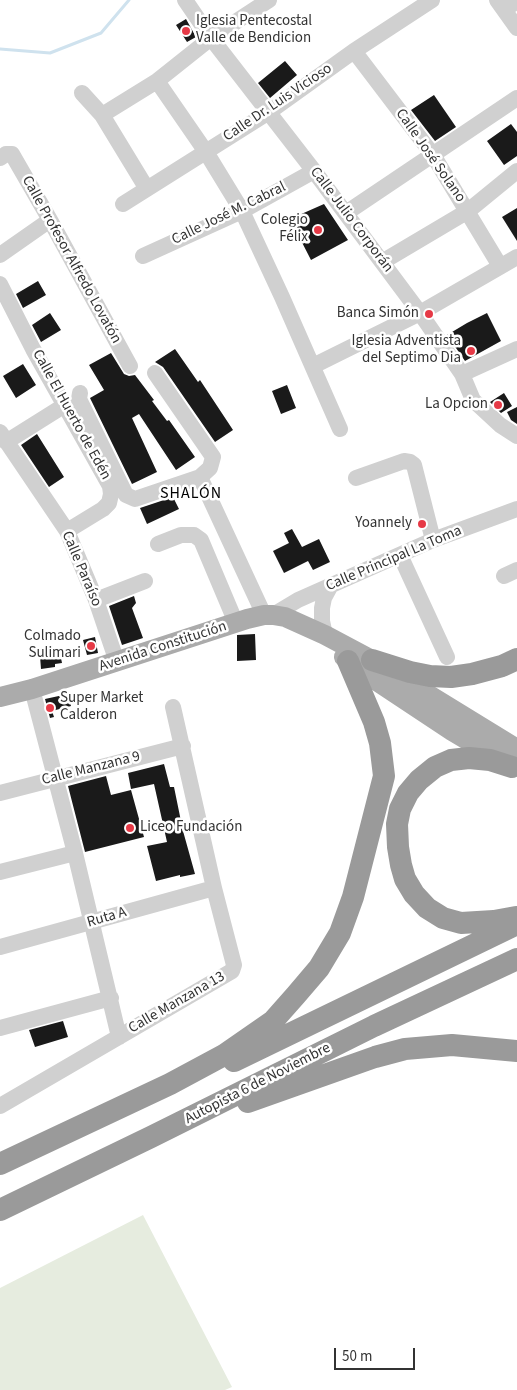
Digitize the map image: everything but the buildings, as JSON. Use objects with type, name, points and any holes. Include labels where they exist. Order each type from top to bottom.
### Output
[{"type":"highway","points":[[372,660],[410,672],[430,676],[451,677],[502,666],[517,659]]},
{"type":"highway","points":[[0,1164],[170,1084],[224,1055],[272,1021],[319,968],[340,933],[353,897],[384,776],[380,744],[374,722],[348,661]]},
{"type":"highway","points":[[515,762],[469,758],[451,760],[435,767],[419,780],[408,793],[400,809],[397,824],[401,865],[405,879],[414,894],[427,908],[443,918],[461,923],[494,921],[517,917]]},
{"type":"highway","name":"Autopista 6 de Noviembre","points":[[0,1175],[517,924]]},
{"type":"highway","name":"Autopista 6 de Noviembre","points":[[0,1210],[374,1026],[517,959]]},
{"type":"highway","points":[[151,1137],[360,1062],[405,1049],[452,1045],[517,1051]]},
{"type":"main road","name":"Avenida Constitución","points":[[0,698],[236,623],[269,615]]},
{"type":"main road","points":[[269,615],[285,617],[325,635],[372,660],[515,762]]},
{"type":"main road","points":[[325,635],[348,661],[452,730],[515,762]]},
{"type":"street","name":"Calle Julio Corporán","points":[[185,0],[211,38],[346,213],[420,313],[462,374],[473,400],[500,425],[517,436]]},
{"type":"street","points":[[102,115],[157,81],[211,38],[269,0]]},
{"type":"street","name":"Calle Dr. Luis Vicioso","points":[[123,204],[269,112],[354,51],[432,0]]},
{"type":"street","points":[[506,3],[517,28]]},
{"type":"street","name":"Calle José Solano","points":[[354,51],[432,155],[500,266]]},
{"type":"street","points":[[157,81],[206,152],[242,211],[340,428]]},
{"type":"street","points":[[82,93],[102,115],[147,189]]},
{"type":"street","points":[[346,213],[517,98]]},
{"type":"street","name":"Calle Profesor Alfredo Lovatón","points":[[6,156],[50,220],[130,366]]},
{"type":"street","name":"Calle José M. Cabral","points":[[143,256],[242,211],[314,171]]},
{"type":"street","points":[[382,262],[468,211],[517,172]]},
{"type":"street","points":[[0,255],[50,220]]},
{"type":"street","points":[[313,366],[420,313],[517,257]]},
{"type":"street","name":"Calle El Huerto de Edén","points":[[0,284],[110,486],[109,503],[103,509],[67,531]]},
{"type":"street","points":[[462,374],[517,349]]},
{"type":"street","points":[[80,393],[82,405],[126,495],[135,499],[200,477],[210,468],[213,457],[155,373]]},
{"type":"street","points":[[3,437],[65,405]]},
{"type":"street","name":"Calle Paraíso","points":[[3,437],[67,531],[96,600],[117,662]]},
{"type":"street","points":[[356,478],[404,461],[414,465],[433,540]]},
{"type":"street","points":[[200,477],[269,615]]},
{"type":"street","name":"Calle Principal La Toma","points":[[269,615],[298,600],[433,540],[517,509]]},
{"type":"street","points":[[158,544],[181,535],[194,535],[200,540],[236,623]]},
{"type":"street","points":[[400,555],[447,657]]},
{"type":"street","points":[[96,600],[145,581]]},
{"type":"street","points":[[325,635],[322,608],[324,598],[330,587]]},
{"type":"street","points":[[32,689],[76,853],[119,1037]]},
{"type":"street","name":"Calle Manzana 13","points":[[0,1106],[232,971],[234,965],[214,888],[173,707]]},
{"type":"street","name":"Calle Manzana 9","points":[[0,792],[182,746]]},
{"type":"street","points":[[0,872],[76,853]]},
{"type":"street","name":"Ruta A","points":[[0,947],[214,888]]},
{"type":"street","points":[[0,1028],[111,998]]},
{"type":"shaded area","points":[[143,1215],[232,1387],[225,1390],[0,1390],[0,1288]]},
{"type":"waterway","points":[[0,49],[50,53],[101,33],[129,0]]},
{"type":"place","name":"Iglesia Pentecostal Valle de Bendicion","points":[[186,31]]},
{"type":"place","name":"Colegio Félix","points":[[318,230]]},
{"type":"place","name":"Banca Simón","points":[[429,314]]},
{"type":"place","name":"Iglesia Adventista del Septimo Dia","points":[[471,351]]},
{"type":"place","name":"La Opcion","points":[[498,405]]},
{"type":"place","name":"Yoannely","points":[[422,524]]},
{"type":"place","name":"Colmado Sulimari","points":[[91,646]]},
{"type":"place","name":"Super Market Calderon","points":[[50,708]]},
{"type":"place","name":"Liceo Fundación","points":[[130,828]]},
{"type":"district","name":"SHALÓN","points":[[191,494]]}]
